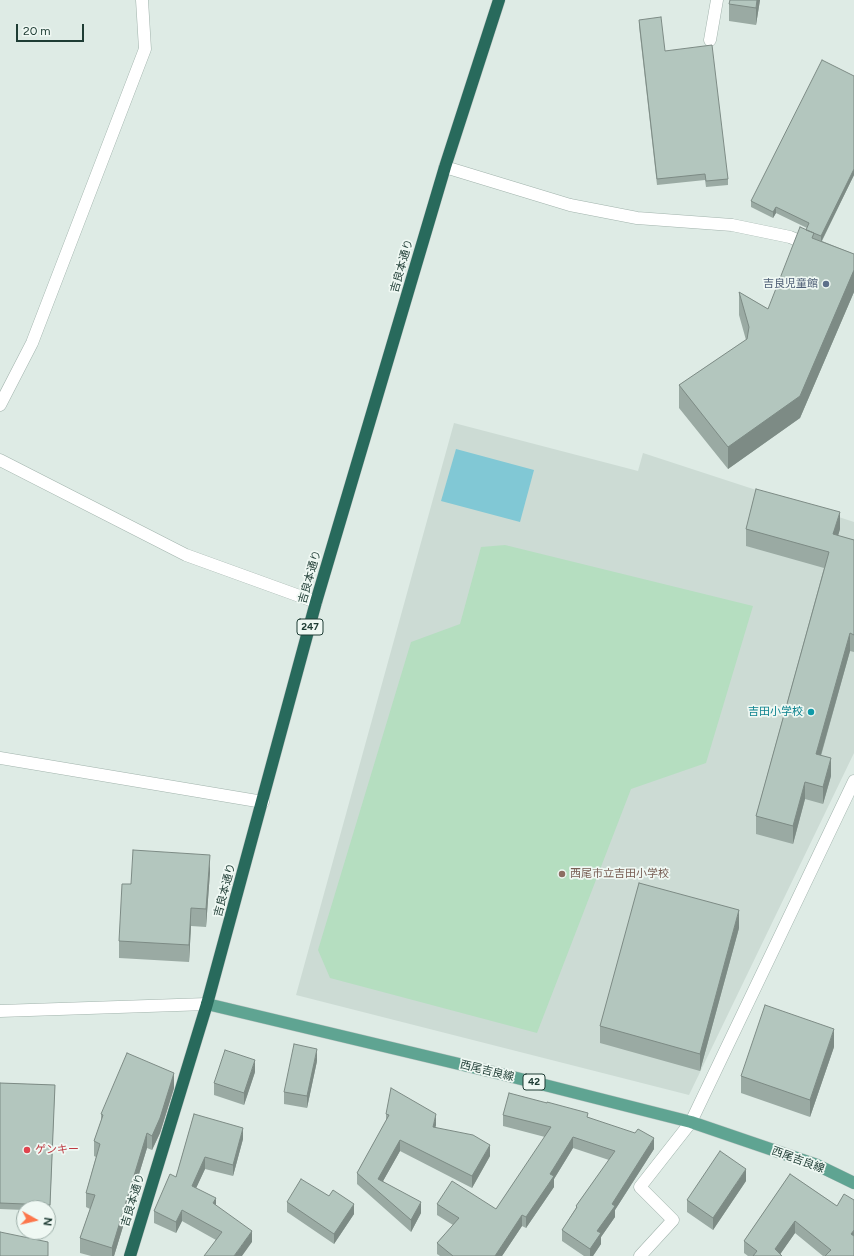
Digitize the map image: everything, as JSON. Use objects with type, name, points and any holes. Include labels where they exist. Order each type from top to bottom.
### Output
[{"type":"highway","name":"吉良本通り","points":[[130,1256],[207,1004],[316,602],[445,166],[499,0]]},
{"type":"main road","name":"西尾吉良線","points":[[207,1004],[501,1074],[691,1122],[817,1166],[854,1183]]},
{"type":"street","points":[[0,405],[32,343],[145,49],[142,0]]},
{"type":"street","points":[[710,40],[717,0]]},
{"type":"street","points":[[445,166],[570,205],[637,218],[732,225],[790,237],[824,252]]},
{"type":"street","points":[[0,460],[186,555],[316,602]]},
{"type":"street","points":[[0,758],[263,802]]},
{"type":"street","points":[[640,1256],[673,1220],[640,1187],[691,1122],[854,781]]},
{"type":"street","points":[[0,1010],[207,1004]]},
{"type":"shaded area","name":"西尾市立吉田小学校","points":[[454,423],[638,471],[643,453],[854,522],[854,753],[689,1095],[296,995]]},
{"type":"green space","points":[[505,545],[753,606],[706,763],[631,789],[537,1033],[330,978],[318,950],[411,642],[460,624],[481,547]]},
{"type":"water","points":[[456,449],[534,470],[520,522],[441,501]]},
{"type":"building","points":[[730,0],[757,0],[756,8],[729,4]]},
{"type":"building","points":[[661,17],[665,51],[712,45],[728,179],[706,181],[705,174],[657,179],[639,20]]},
{"type":"building","points":[[822,60],[854,76],[854,169],[821,236],[806,230],[809,223],[776,207],[773,212],[751,201]]},
{"type":"building","points":[[800,227],[814,233],[812,238],[854,254],[854,270],[800,396],[728,447],[679,385],[747,339],[749,327],[739,292],[768,309]]},
{"type":"building","name":"吉田小学校","points":[[756,489],[840,512],[833,534],[854,540],[854,635],[850,633],[816,754],[831,758],[823,787],[805,782],[793,826],[756,816],[829,552],[746,529]]},
{"type":"building","points":[[133,850],[210,855],[206,909],[191,908],[189,945],[119,941],[122,884],[131,884]]},
{"type":"building","points":[[639,883],[739,910],[700,1054],[600,1026]]},
{"type":"building","points":[[765,1005],[834,1029],[810,1100],[741,1076]]},
{"type":"building","points":[[294,1044],[317,1049],[307,1096],[284,1092]]},
{"type":"building","points":[[225,1050],[255,1060],[244,1093],[214,1083]]},
{"type":"building","points":[[127,1053],[174,1073],[160,1118],[152,1136],[147,1133],[112,1248],[80,1238],[95,1195],[86,1193],[100,1144],[94,1141],[103,1115],[101,1114]]},
{"type":"building","name":"ゲンキー","points":[[0,1083],[55,1085],[50,1200],[16,1200],[16,1204],[0,1203]]},
{"type":"building","points":[[391,1088],[436,1114],[433,1127],[473,1135],[490,1145],[472,1176],[400,1140],[378,1179],[421,1202],[411,1220],[357,1173],[389,1115],[386,1114]]},
{"type":"building","points":[[509,1093],[588,1113],[587,1117],[635,1133],[638,1129],[654,1138],[612,1204],[615,1206],[597,1231],[601,1233],[590,1249],[562,1230],[577,1207],[576,1206],[615,1151],[573,1137],[550,1174],[554,1176],[526,1217],[522,1215],[495,1256],[453,1256],[437,1243],[459,1218],[437,1204],[452,1181],[496,1209],[551,1127],[503,1115]]},
{"type":"building","points":[[194,1114],[243,1128],[233,1165],[205,1157],[192,1186],[216,1198],[213,1203],[252,1231],[234,1256],[204,1256],[222,1232],[182,1210],[176,1222],[154,1211],[170,1174],[176,1177]]},
{"type":"building","points":[[720,1151],[746,1169],[713,1218],[687,1200]]},
{"type":"building","points":[[790,1174],[837,1206],[844,1194],[854,1200],[854,1230],[851,1234],[854,1236],[854,1256],[825,1256],[831,1250],[795,1221],[775,1249],[782,1256],[753,1256],[757,1251],[744,1241]]},
{"type":"building","points":[[301,1179],[329,1196],[333,1190],[354,1204],[334,1234],[287,1202]]},
{"type":"building","points":[[0,1232],[16,1235],[16,1240],[38,1240],[48,1242],[48,1256],[0,1256]]},
{"type":"place","name":"吉良児童館","points":[[826,284]]},
{"type":"place","name":"吉田小学校","points":[[811,712]]},
{"type":"place","name":"西尾市立吉田小学校","points":[[562,874]]},
{"type":"place","name":"ゲンキー","points":[[27,1150]]}]
